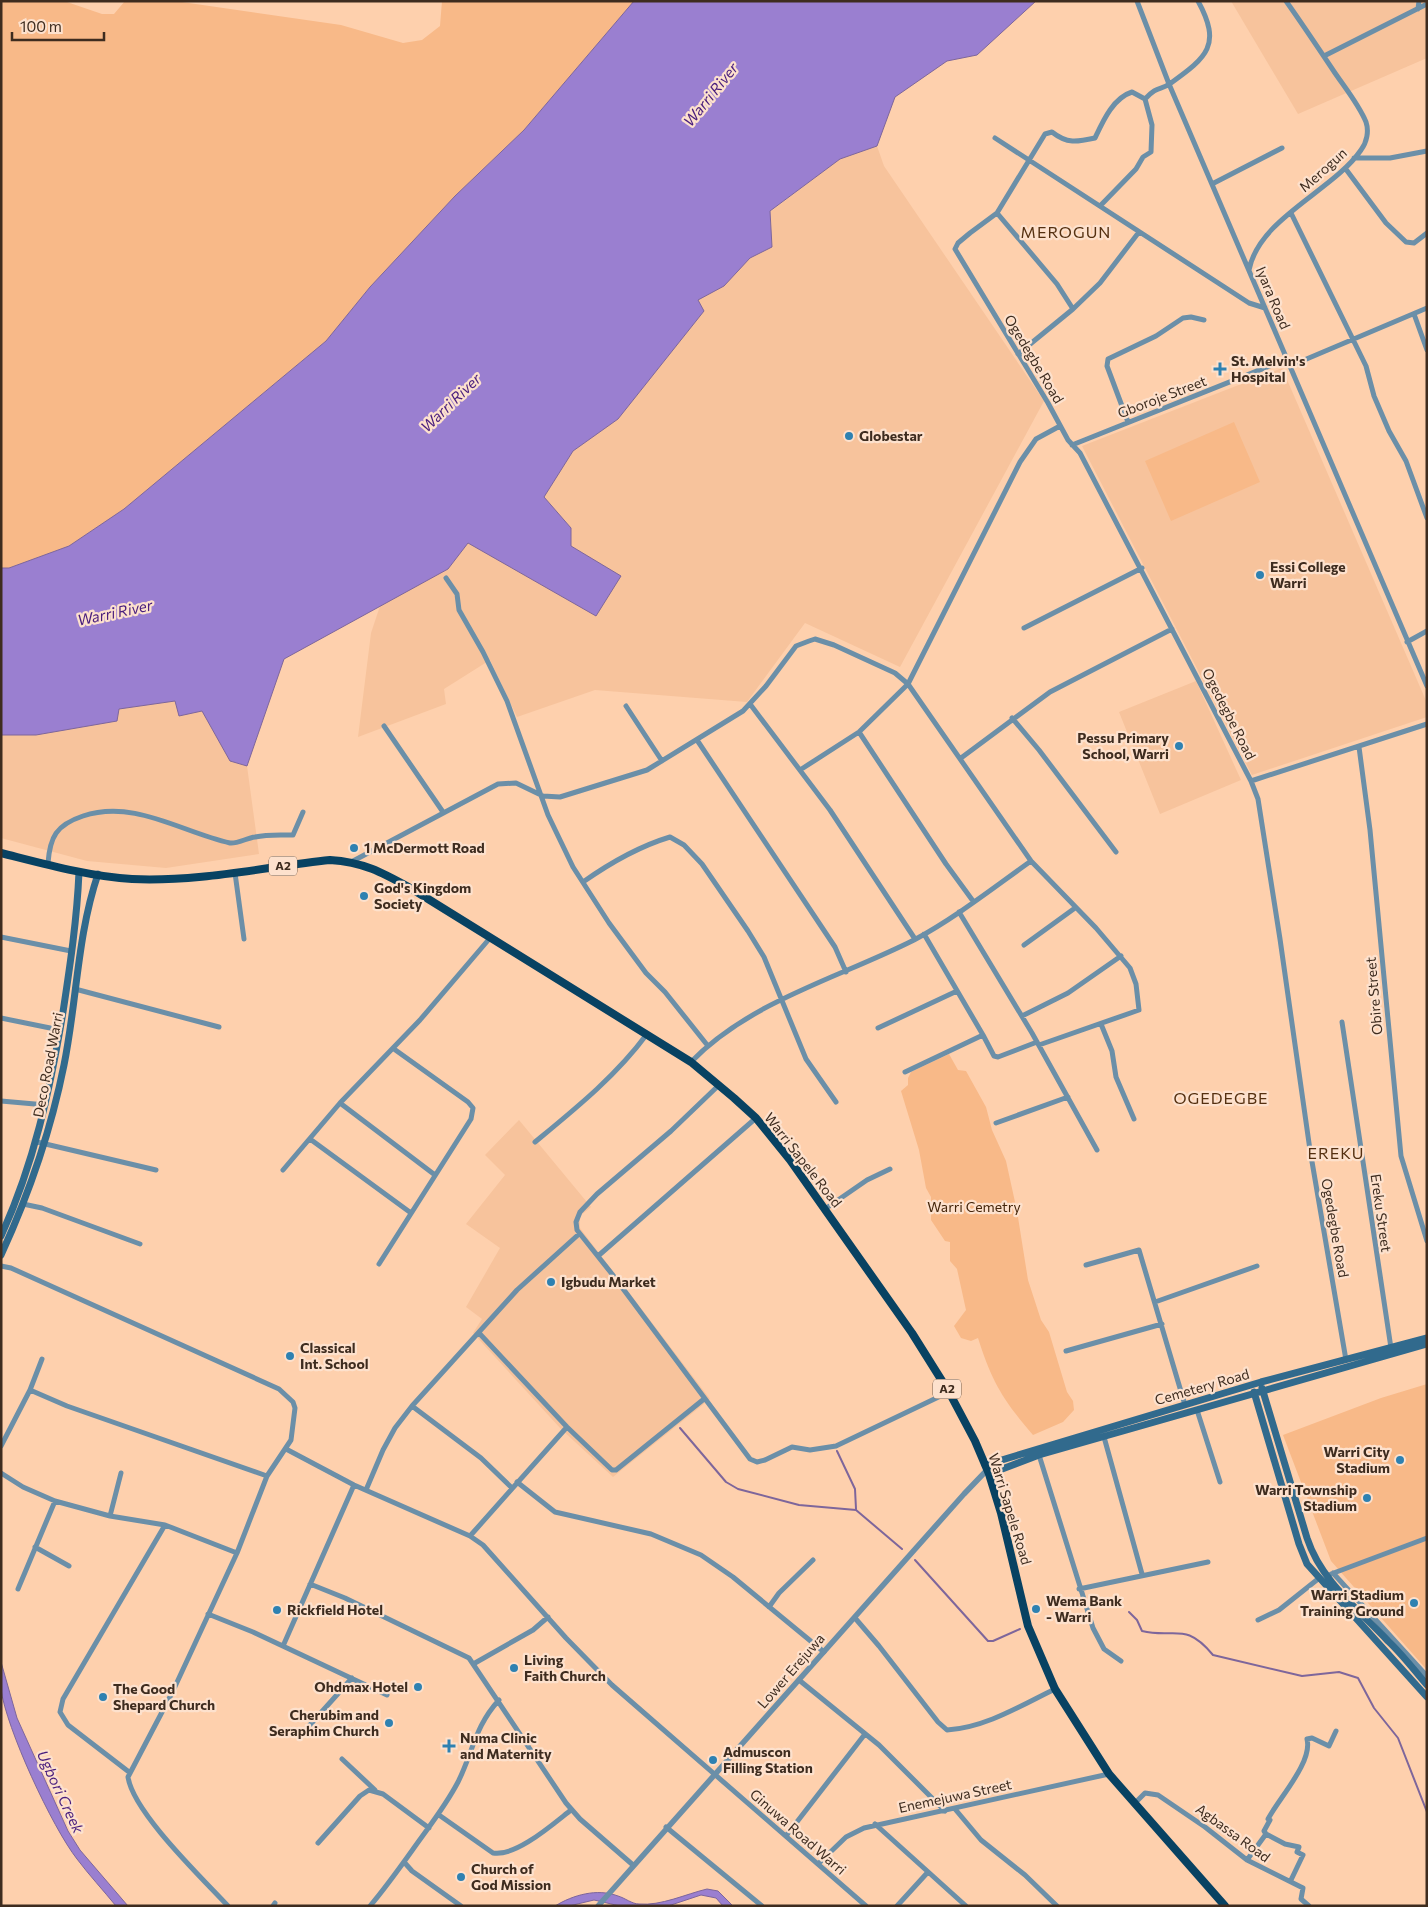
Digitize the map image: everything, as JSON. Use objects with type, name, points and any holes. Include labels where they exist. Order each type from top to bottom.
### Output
[{"type":"highway","name":"Warri Sapele Road","points":[[1,853],[79,872],[131,879],[165,879],[330,860],[353,861],[369,866],[412,889],[647,1034],[691,1062],[720,1085],[756,1118],[790,1160],[912,1333],[949,1392],[976,1441],[987,1469],[1016,1569],[1028,1626],[1055,1689],[1109,1774],[1225,1906]]},
{"type":"main road","name":"Deco Road Warri","points":[[1,1236],[40,1143],[60,1030],[79,872]]},
{"type":"main road","name":"Deco Road Warri","points":[[1,1255],[23,1204],[64,1066],[87,909],[98,874]]},
{"type":"main road","name":"Cemetery Road","points":[[987,1469],[1261,1382],[1427,1338]]},
{"type":"main road","name":"Cemetery Road","points":[[987,1469],[1004,1466],[1427,1344]]},
{"type":"main road","points":[[1261,1382],[1311,1551],[1427,1685]]},
{"type":"main road","points":[[1252,1385],[1299,1544],[1307,1564],[1318,1579],[1427,1697]]},
{"type":"street","name":"Iyara Road","points":[[1137,1],[1169,84],[1427,686]]},
{"type":"street","points":[[1100,206],[1136,169],[1143,157],[1151,152],[1152,125],[1146,99],[1155,88],[1169,84],[1202,58],[1209,49],[1207,19],[1198,1]]},
{"type":"street","name":"Merogun","points":[[1249,271],[1252,258],[1259,246],[1291,214],[1345,168],[1366,143],[1368,134],[1366,123],[1324,56],[1286,1]]},
{"type":"street","points":[[1418,9],[1420,1]]},
{"type":"street","points":[[1324,56],[1427,4]]},
{"type":"street","name":"Ogedegbe Road","points":[[1146,99],[1132,92],[1123,95],[1105,118],[1095,138],[1076,142],[1064,141],[1052,132],[1045,134],[1030,162],[997,213],[964,238],[955,249],[1060,426],[1072,445],[1080,453],[1142,568],[1251,781],[1263,824],[1310,1150],[1346,1360]]},
{"type":"street","points":[[996,138],[1248,303],[1265,308]]},
{"type":"street","points":[[1212,184],[1282,148]]},
{"type":"street","name":"Merogun","points":[[1354,158],[1390,158],[1427,151]]},
{"type":"street","points":[[1345,168],[1386,223],[1406,242],[1414,243],[1427,233]]},
{"type":"street","points":[[997,213],[1057,284],[1072,309]]},
{"type":"street","points":[[1291,214],[1366,366],[1374,396],[1388,431],[1406,461],[1427,517]]},
{"type":"street","points":[[1018,354],[1100,283],[1139,232]]},
{"type":"street","points":[[1290,366],[1427,308]]},
{"type":"street","points":[[1414,314],[1427,350]]},
{"type":"street","points":[[1128,422],[1107,366],[1108,359],[1156,336],[1183,318],[1191,317],[1204,320]]},
{"type":"street","name":"Gboroje Street","points":[[1072,445],[1287,359]]},
{"type":"street","points":[[800,770],[859,732],[908,684],[1020,462],[1036,438],[1060,426]]},
{"type":"street","points":[[1024,628],[1142,568]]},
{"type":"street","points":[[446,578],[456,594],[459,610],[484,652],[507,701],[548,815],[583,882],[609,923],[646,973],[665,992],[708,1046]]},
{"type":"street","points":[[961,758],[1012,718],[1050,692],[1172,629]]},
{"type":"street","points":[[1407,642],[1427,631]]},
{"type":"street","points":[[353,861],[498,784],[516,783],[542,796],[560,797],[647,770],[697,740],[750,704],[796,646],[815,640],[834,645],[895,673],[908,684],[1031,861],[1121,956],[1130,968],[1136,984],[1140,1008],[1137,1011],[1101,1024],[998,1057],[994,1056],[924,934]]},
{"type":"street","points":[[750,704],[800,770],[872,872],[915,939]]},
{"type":"street","points":[[626,706],[662,761]]},
{"type":"street","points":[[1012,718],[1039,750],[1116,852]]},
{"type":"street","points":[[1251,781],[1427,724]]},
{"type":"street","points":[[384,726],[443,812]]},
{"type":"street","points":[[859,732],[946,864],[974,901]]},
{"type":"street","points":[[697,740],[835,947],[846,972]]},
{"type":"street","name":"Obire Street","points":[[1359,746],[1370,830],[1401,1156],[1427,1241]]},
{"type":"street","points":[[48,863],[50,843],[56,832],[72,820],[92,813],[122,810],[232,844],[254,837],[293,835],[303,812]]},
{"type":"street","points":[[583,882],[639,848],[670,838],[676,840],[702,864],[764,957],[808,1064],[836,1102]]},
{"type":"street","points":[[691,1062],[708,1046],[743,1020],[915,939],[959,912],[1031,861]]},
{"type":"street","points":[[235,872],[244,939]]},
{"type":"street","points":[[1024,945],[1075,908]]},
{"type":"street","points":[[959,912],[1038,1043],[1097,1150]]},
{"type":"street","points":[[1,937],[71,951]]},
{"type":"street","points":[[283,1170],[340,1103],[394,1050],[490,938]]},
{"type":"street","points":[[1022,1016],[1068,993],[1121,956]]},
{"type":"street","points":[[75,990],[219,1027]]},
{"type":"street","points":[[878,1028],[957,991]]},
{"type":"street","points":[[1,1018],[60,1030]]},
{"type":"street","name":"Ereku Street","points":[[1342,1022],[1391,1348]]},
{"type":"street","points":[[1101,1024],[1112,1051],[1116,1077],[1134,1118]]},
{"type":"street","points":[[535,1142],[589,1096],[631,1056],[647,1034]]},
{"type":"street","points":[[904,1072],[982,1034]]},
{"type":"street","points":[[379,1264],[471,1119],[473,1108],[468,1102],[394,1050]]},
{"type":"street","points":[[720,1085],[671,1131],[597,1194],[580,1212],[576,1222],[579,1234],[598,1256],[750,1459],[757,1462],[792,1447],[810,1450],[836,1446],[949,1392]]},
{"type":"street","points":[[996,1123],[1068,1097]]},
{"type":"street","points":[[1,1100],[46,1105]]},
{"type":"street","points":[[340,1103],[435,1175]]},
{"type":"street","points":[[598,1256],[756,1118]]},
{"type":"street","points":[[310,1139],[411,1213]]},
{"type":"street","points":[[40,1143],[156,1170]]},
{"type":"street","points":[[825,1209],[859,1185],[890,1169]]},
{"type":"street","points":[[23,1204],[42,1208],[140,1244]]},
{"type":"street","points":[[366,1490],[383,1450],[395,1428],[412,1406],[518,1290],[579,1234]]},
{"type":"street","points":[[1086,1265],[1139,1250],[1185,1405]]},
{"type":"street","points":[[1,1266],[11,1268],[279,1389],[293,1402],[296,1408],[294,1426],[286,1448],[267,1476],[237,1553],[172,1693],[129,1772],[130,1786],[157,1829],[228,1906]]},
{"type":"street","points":[[1155,1302],[1257,1266]]},
{"type":"street","points":[[1066,1351],[1162,1324]]},
{"type":"street","points":[[479,1333],[567,1427],[614,1471],[704,1400]]},
{"type":"street","points":[[1,1446],[30,1390],[42,1359]]},
{"type":"street","points":[[30,1390],[67,1406],[267,1476]]},
{"type":"street","points":[[412,1406],[474,1452],[512,1488]]},
{"type":"street","points":[[1197,1410],[1220,1482]]},
{"type":"street","points":[[470,1536],[567,1427]]},
{"type":"street","points":[[1104,1437],[1142,1574]]},
{"type":"street","name":"Ginuwa Road Warri","points":[[286,1448],[354,1485],[470,1536],[494,1554],[548,1617],[619,1691],[866,1906]]},
{"type":"street","points":[[1038,1455],[1079,1589],[1099,1641],[1104,1649],[1121,1661]]},
{"type":"street","name":"Lower Erejuwa","points":[[599,1904],[987,1469]]},
{"type":"street","points":[[110,1516],[120,1472]]},
{"type":"street","points":[[1,1473],[23,1487],[55,1501],[110,1516],[165,1526],[237,1553]]},
{"type":"street","points":[[517,1482],[555,1512],[651,1534],[701,1555],[733,1577],[824,1652]]},
{"type":"street","points":[[283,1646],[354,1485]]},
{"type":"street","points":[[18,1589],[55,1501]]},
{"type":"street","points":[[129,1772],[68,1725],[60,1712],[63,1699],[165,1526]]},
{"type":"street","points":[[1427,1538],[1330,1574],[1427,1676]]},
{"type":"street","points":[[35,1547],[69,1566]]},
{"type":"street","points":[[769,1607],[779,1593],[814,1560]]},
{"type":"street","points":[[1079,1589],[1142,1574],[1208,1562]]},
{"type":"street","points":[[1258,1620],[1279,1610],[1318,1579]]},
{"type":"street","points":[[310,1584],[346,1598],[469,1658],[475,1664],[572,1810],[633,1865]]},
{"type":"street","points":[[208,1614],[283,1646],[387,1695]]},
{"type":"street","points":[[475,1664],[533,1630],[548,1617]]},
{"type":"street","points":[[855,1618],[938,1722],[948,1730],[967,1727],[990,1719],[1055,1689]]},
{"type":"street","points":[[309,1726],[352,1678]]},
{"type":"street","points":[[799,1680],[865,1734],[913,1777],[945,1811]]},
{"type":"street","points":[[370,1906],[439,1815],[459,1780],[476,1733],[487,1713],[499,1700]]},
{"type":"street","points":[[1247,1860],[1266,1834],[1264,1831],[1276,1803],[1305,1759],[1309,1746],[1307,1739],[1312,1738],[1329,1746],[1336,1731]]},
{"type":"street","points":[[786,1836],[865,1734]]},
{"type":"street","points":[[342,1759],[375,1790],[429,1828]]},
{"type":"street","name":"Enemejuwa Street","points":[[818,1864],[846,1837],[875,1824],[955,1809],[1109,1774]]},
{"type":"street","points":[[318,1843],[360,1796],[369,1790],[375,1790]]},
{"type":"street","name":"Agbassa Road","points":[[1134,1804],[1145,1793],[1158,1795],[1205,1826],[1247,1860],[1280,1878],[1291,1880]]},
{"type":"street","points":[[955,1809],[981,1840],[1018,1869],[1057,1906]]},
{"type":"street","points":[[439,1815],[493,1853],[502,1854],[536,1836],[572,1810]]},
{"type":"street","points":[[875,1824],[966,1906]]},
{"type":"street","points":[[666,1827],[762,1906]]},
{"type":"street","points":[[1266,1834],[1285,1844],[1299,1847],[1297,1852],[1303,1855],[1291,1880],[1303,1888],[1301,1899],[1310,1906]]},
{"type":"street","points":[[404,1862],[412,1871],[461,1906]]},
{"type":"street","points":[[896,1906],[928,1872]]},
{"type":"shaded area","points":[[1231,1],[1427,1],[1427,58],[1298,114]]},
{"type":"shaded area","points":[[877,146],[884,166],[1044,401],[900,667],[805,623],[747,702],[595,690],[517,717],[490,660],[444,689],[446,704],[358,737],[371,633],[380,606],[448,569],[468,543],[596,615],[621,576],[571,546],[571,528],[544,497],[573,451],[618,419],[704,311],[697,300],[724,286],[750,258],[772,247],[770,212],[840,159]]},
{"type":"shaded area","name":"Essi College Warri","points":[[1282,368],[1427,703],[1427,717],[1252,775],[1082,446]]},
{"type":"shaded area","name":"Pessu Primary School, Warri","points":[[1196,681],[1241,780],[1160,814],[1119,712]]},
{"type":"shaded area","points":[[175,701],[180,716],[202,711],[230,761],[247,766],[259,854],[166,868],[87,861],[1,838],[1,735],[36,735],[117,720],[118,709]]},
{"type":"shaded area","name":"Igbudu Market","points":[[519,1120],[591,1207],[580,1216],[580,1228],[710,1399],[613,1477],[561,1429],[473,1333],[482,1319],[466,1307],[500,1248],[466,1224],[505,1175],[485,1155]]},
{"type":"green space","points":[[1,1],[64,1],[102,14],[114,14],[125,1],[175,1],[341,25],[403,43],[422,40],[440,26],[442,1],[634,1],[524,130],[455,196],[370,287],[326,341],[124,509],[69,546],[9,568],[1,568]]},
{"type":"green space","points":[[1234,422],[1260,482],[1171,521],[1145,461]]},
{"type":"green space","name":"Warri Cemetry","points":[[949,1054],[958,1070],[966,1071],[986,1107],[992,1130],[1006,1161],[1017,1211],[1028,1280],[1041,1320],[1049,1332],[1067,1392],[1073,1401],[1074,1410],[1063,1422],[1033,1435],[999,1390],[988,1367],[978,1338],[971,1341],[961,1338],[954,1326],[966,1310],[957,1269],[950,1261],[950,1242],[945,1241],[931,1220],[931,1197],[926,1188],[919,1150],[901,1091],[908,1085],[908,1078],[911,1072]]},
{"type":"green space","name":"Warri Township Stadium","points":[[1427,1384],[1427,1670],[1331,1561],[1283,1435],[1381,1398]]},
{"type":"water","name":"Warri River","points":[[634,1],[1036,1],[977,55],[947,61],[895,97],[877,146],[840,159],[770,211],[772,247],[750,258],[724,286],[698,300],[704,311],[618,419],[573,451],[544,497],[571,528],[571,546],[621,576],[596,616],[468,543],[448,569],[284,659],[247,766],[230,761],[202,711],[179,716],[175,701],[119,709],[117,721],[36,735],[1,735],[1,568],[9,568],[69,546],[124,509],[326,341],[370,287],[455,196],[524,130]]},
{"type":"water","points":[[1,1662],[17,1718],[68,1831],[80,1850],[128,1906],[116,1906],[86,1871],[67,1844],[43,1801],[11,1728],[1,1686]]},
{"type":"water","points":[[707,1889],[718,1891],[733,1906],[723,1906],[716,1898],[701,1895],[668,1906],[620,1906],[594,1900],[569,1906],[555,1906],[585,1894],[610,1894],[634,1903],[647,1904]]},
{"type":"waterway","points":[[680,1428],[726,1482],[738,1489],[799,1505],[856,1510],[902,1549]]},
{"type":"waterway","points":[[837,1451],[855,1489],[856,1509]]},
{"type":"waterway","points":[[915,1560],[988,1641],[993,1641],[1020,1629]]},
{"type":"waterway","points":[[1129,1612],[1137,1620],[1142,1631],[1187,1635],[1195,1638],[1213,1655],[1302,1676],[1339,1672],[1358,1678],[1374,1708],[1398,1738],[1427,1812]]},
{"type":"place","name":"St. Melvin's Hospital","points":[[1220,369]]},
{"type":"place","name":"Globestar","points":[[849,436]]},
{"type":"place","name":"Essi College Warri","points":[[1260,575]]},
{"type":"place","name":"Pessu Primary School, Warri","points":[[1179,746]]},
{"type":"place","name":"1 McDermott Road","points":[[354,848]]},
{"type":"place","name":"God's Kingdom Society","points":[[364,896]]},
{"type":"place","name":"Igbudu Market","points":[[551,1282]]},
{"type":"place","name":"Classical Int. School","points":[[290,1356]]},
{"type":"place","name":"Warri City Stadium","points":[[1400,1460]]},
{"type":"place","name":"Warri Township Stadium","points":[[1367,1498]]},
{"type":"place","name":"Warri Stadium Training Ground","points":[[1414,1603]]},
{"type":"place","name":"Wema Bank - Warri","points":[[1036,1609]]},
{"type":"place","name":"Rickfield Hotel","points":[[277,1610]]},
{"type":"place","name":"Living Faith Church","points":[[514,1668]]},
{"type":"place","name":"Ohdmax Hotel","points":[[418,1687]]},
{"type":"place","name":"The Good Shepard Church","points":[[103,1697]]},
{"type":"place","name":"Cherubim and Seraphim Church","points":[[389,1723]]},
{"type":"place","name":"Numa Clinic and Maternity","points":[[449,1746]]},
{"type":"place","name":"Admuscon Filling Station","points":[[713,1760]]},
{"type":"place","name":"Church of God Mission","points":[[461,1877]]},
{"type":"district","name":"MEROGUN","points":[[1066,232]]},
{"type":"district","name":"OGEDEGBE","points":[[1221,1098]]},
{"type":"district","name":"EREKU","points":[[1336,1153]]},
{"type":"water label","name":"Ugbori Creek","points":[[60,1792]]}]
